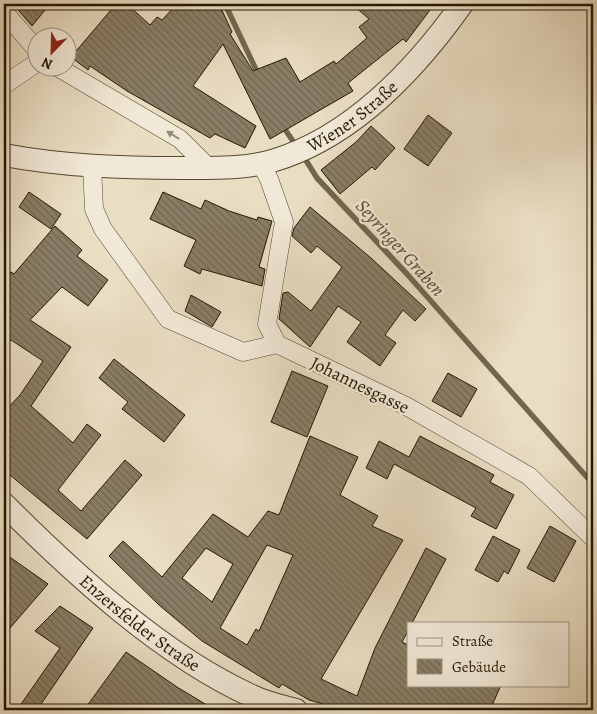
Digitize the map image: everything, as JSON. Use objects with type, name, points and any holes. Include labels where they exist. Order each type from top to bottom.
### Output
[{"type":"street","name":"Wiener Straße","points":[[4,155],[92,167],[209,168],[268,162],[311,145],[360,113],[423,54],[462,4]]},
{"type":"street","points":[[4,12],[28,40]]},
{"type":"street","points":[[4,85],[28,69]]},
{"type":"street","points":[[76,78],[180,138],[209,168]]},
{"type":"street","points":[[92,167],[94,209],[103,229],[168,319],[243,352],[277,344],[267,324],[284,222],[269,179],[268,162]]},
{"type":"street","name":"Johannesgasse","points":[[277,344],[406,406],[530,476],[593,538]]},
{"type":"street","name":"Enzersfelder Straße","points":[[4,504],[118,608],[171,648],[214,677],[254,697],[296,710]]},
{"type":"building","points":[[13,4],[50,4],[32,26]]},
{"type":"building","points":[[116,4],[127,4],[150,25],[157,17],[162,20],[177,4],[219,4],[232,32],[230,34],[253,71],[286,58],[300,82],[334,61],[336,64],[367,38],[359,27],[369,19],[352,4],[422,4],[430,10],[406,42],[403,39],[348,83],[353,91],[270,139],[223,44],[193,86],[256,126],[245,148],[215,134],[210,138],[127,91],[90,66],[88,70],[78,62],[78,49]]},
{"type":"building","points":[[428,115],[452,133],[428,166],[404,149]]},
{"type":"building","points":[[371,126],[395,148],[375,170],[372,167],[340,194],[321,170],[356,142]]},
{"type":"building","points":[[29,192],[61,214],[51,229],[19,207]]},
{"type":"building","points":[[163,192],[201,209],[205,200],[229,211],[257,220],[258,217],[272,221],[259,267],[265,269],[262,286],[202,269],[200,274],[184,266],[196,240],[150,219]]},
{"type":"building","points":[[310,207],[371,258],[426,309],[415,321],[403,310],[385,335],[396,343],[380,366],[347,342],[361,322],[338,306],[310,347],[279,319],[283,293],[288,292],[311,311],[342,267],[317,246],[311,253],[292,236],[294,228]]},
{"type":"building","points":[[55,226],[82,250],[77,256],[108,280],[88,306],[62,287],[30,320],[71,347],[31,406],[73,443],[87,424],[101,435],[58,490],[81,511],[125,460],[142,475],[87,539],[4,470],[4,412],[20,395],[43,361],[11,340],[4,347],[4,280],[11,272],[14,274]]},
{"type":"building","points":[[191,295],[221,312],[212,327],[185,311]]},
{"type":"building","points":[[114,359],[185,415],[164,442],[122,409],[128,402],[99,378]]},
{"type":"building","points":[[292,371],[328,386],[307,437],[271,422]]},
{"type":"building","points":[[448,373],[477,389],[461,417],[432,401]]},
{"type":"building","points":[[310,436],[358,457],[340,495],[378,516],[372,526],[403,540],[321,679],[357,696],[375,648],[426,548],[446,559],[413,622],[407,622],[407,633],[402,642],[407,644],[407,686],[501,686],[490,710],[344,710],[309,700],[282,684],[279,688],[202,641],[159,605],[109,556],[123,541],[162,577],[213,514],[248,537],[268,511],[279,515]],"holes":[[[267,545],[293,555],[259,631],[256,629],[247,645],[220,628]],[[206,548],[233,564],[212,602],[182,578]]]},
{"type":"building","points":[[420,436],[494,475],[490,482],[514,495],[496,529],[471,516],[476,508],[394,464],[387,479],[366,468],[379,441],[409,457]]},
{"type":"building","points":[[550,526],[576,541],[554,582],[527,568]]},
{"type":"building","points":[[493,536],[520,550],[508,574],[504,571],[498,582],[475,570]]},
{"type":"building","points":[[4,553],[48,584],[4,635]]},
{"type":"building","points":[[60,606],[93,628],[37,710],[17,710],[60,648],[35,631]]},
{"type":"building","points":[[126,652],[177,687],[215,710],[84,710]]},
{"type":"waterway","name":"Seyringer Graben","points":[[225,4],[259,76]]},
{"type":"waterway","name":"Seyringer Graben","points":[[282,125],[297,147]]},
{"type":"waterway","name":"Seyringer Graben","points":[[302,154],[317,178],[407,274],[593,484]]}]
